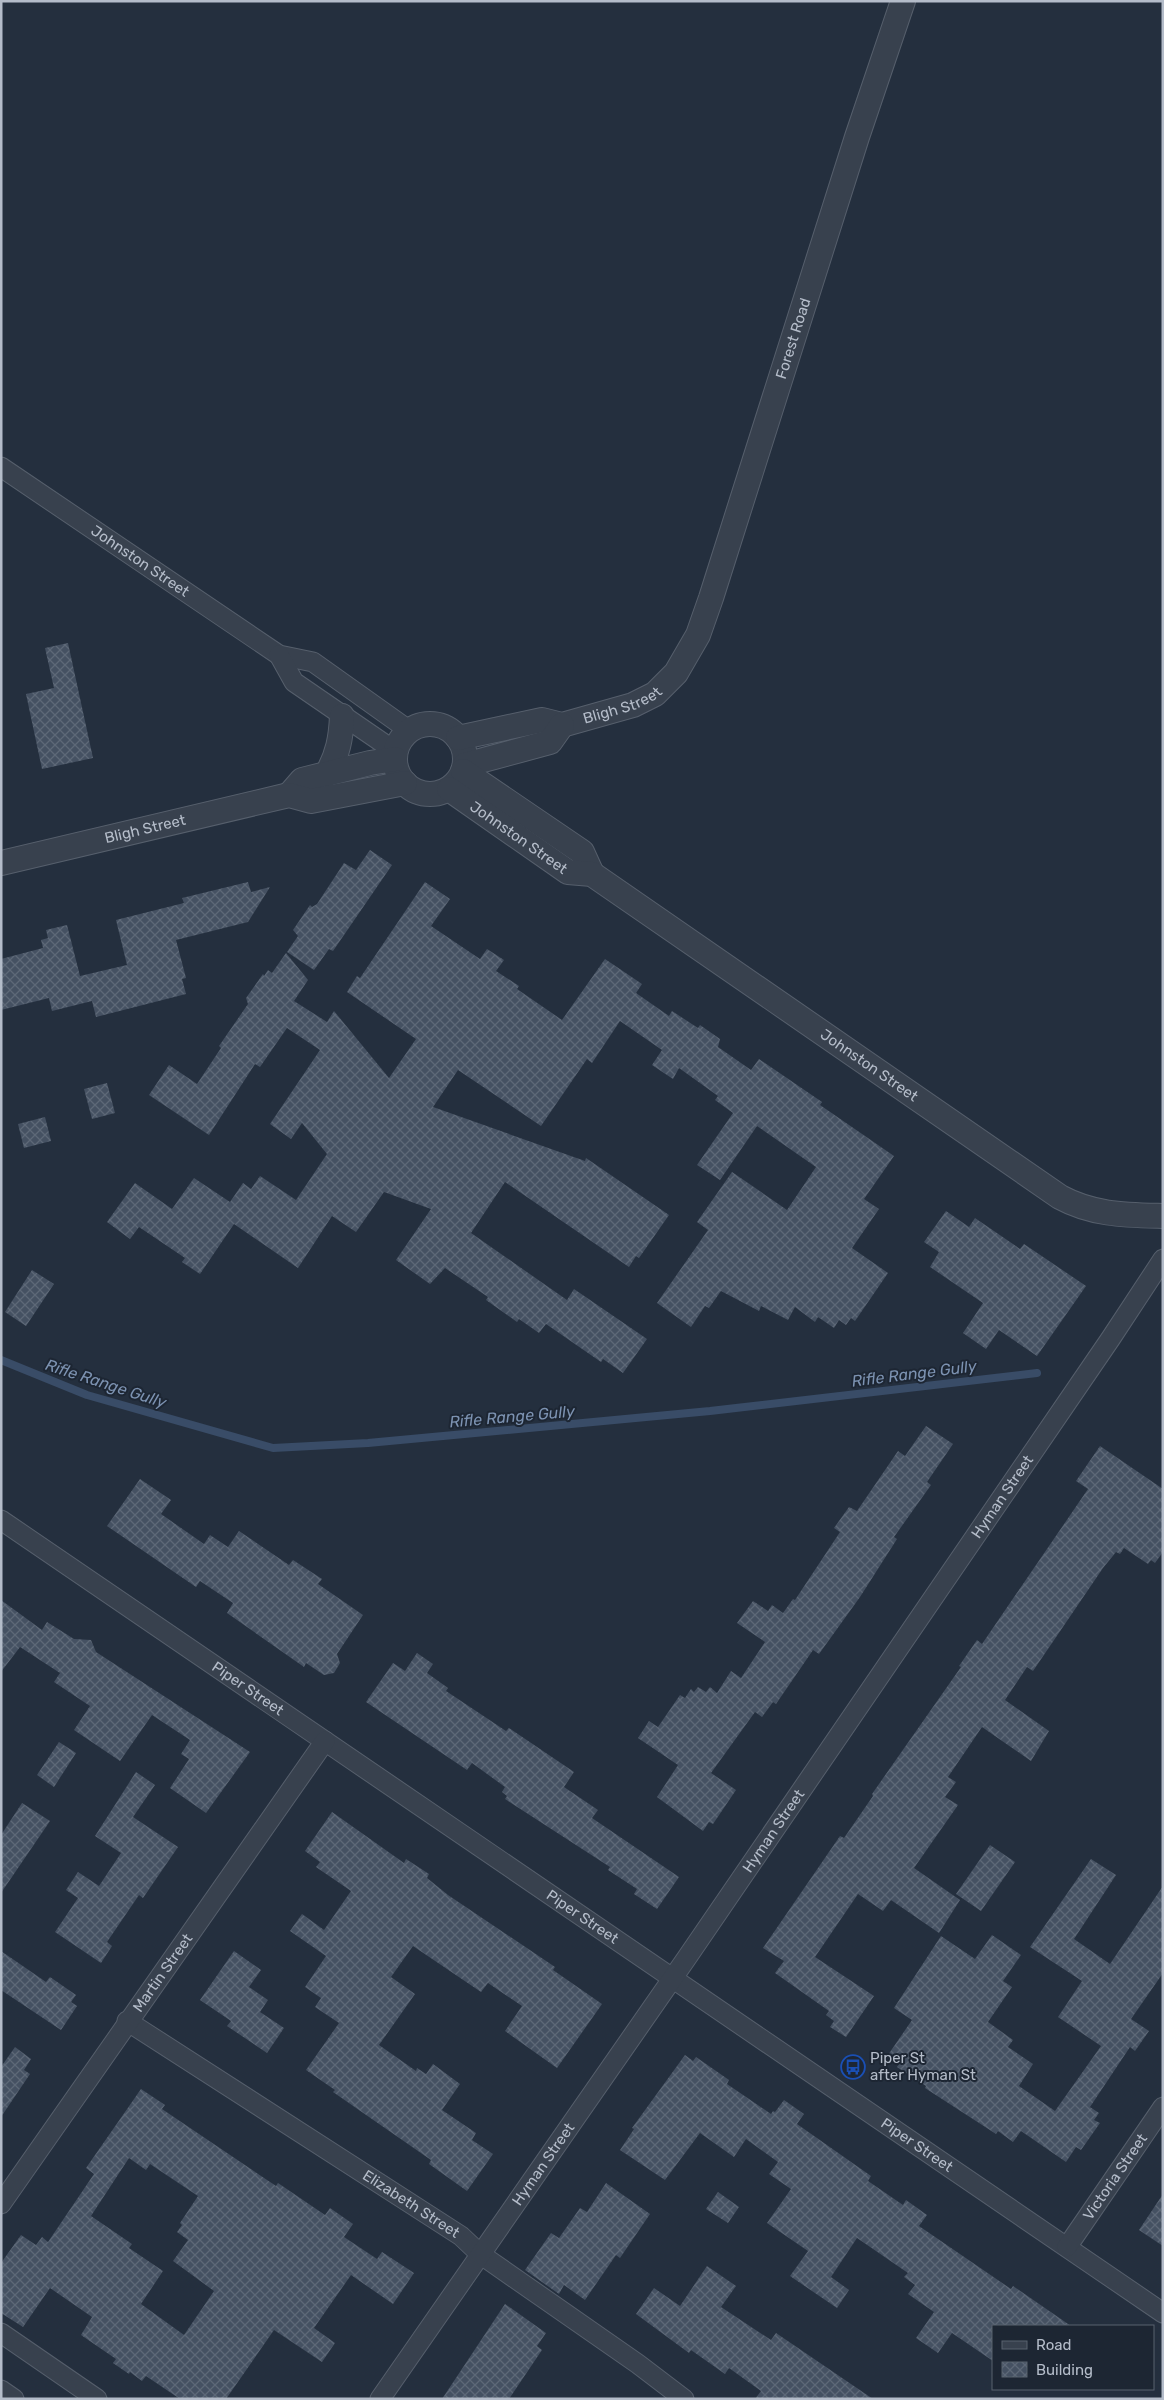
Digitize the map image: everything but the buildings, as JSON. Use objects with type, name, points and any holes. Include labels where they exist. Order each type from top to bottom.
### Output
[{"type":"street","name":"Forest Road","points":[[676,673],[698,635],[711,598],[857,137],[903,1]]},
{"type":"street","name":"Johnston Street","points":[[1,467],[279,655],[313,662],[410,731]]},
{"type":"street","name":"Johnston Street","points":[[279,655],[294,682],[396,756]]},
{"type":"street","name":"Bligh Street","points":[[458,738],[542,720],[562,725],[633,705],[655,694],[676,673]]},
{"type":"street","points":[[328,774],[336,759],[340,742],[342,716]]},
{"type":"street","points":[[430,724],[441,726],[458,738],[465,756],[459,775],[431,794],[413,789],[406,783],[397,768],[396,756],[404,737],[410,731],[430,724]]},
{"type":"street","name":"Bligh Street","points":[[459,775],[550,742],[562,725]]},
{"type":"street","name":"Bligh Street","points":[[289,795],[302,780],[396,756]]},
{"type":"street","name":"Johnston Street","points":[[459,775],[582,852],[592,874],[1060,1197],[1077,1206],[1112,1214],[1163,1216]]},
{"type":"street","name":"Bligh Street","points":[[1,863],[289,795],[311,801],[406,783]]},
{"type":"street","name":"Hyman Street","points":[[380,2399],[673,1977],[1112,1338],[1163,1259]]},
{"type":"street","name":"Piper Street","points":[[1,1520],[1068,2246],[1163,2313]]},
{"type":"street","name":"Martin Street","points":[[1,2204],[325,1741]]},
{"type":"street","name":"Elizabeth Street","points":[[128,2021],[461,2236],[480,2254],[638,2364],[684,2399]]},
{"type":"street","name":"Victoria Street","points":[[1068,2246],[1163,2107]]},
{"type":"street","points":[[1,2333],[97,2399]]},
{"type":"street","points":[[1,2390],[14,2399]]},
{"type":"waterway","name":"Rifle Range Gully","points":[[1,1360],[87,1395],[273,1448],[368,1443],[710,1411],[1037,1373]]},
{"type":"place","name":"Piper St after Hyman St","points":[[853,2067]]}]
